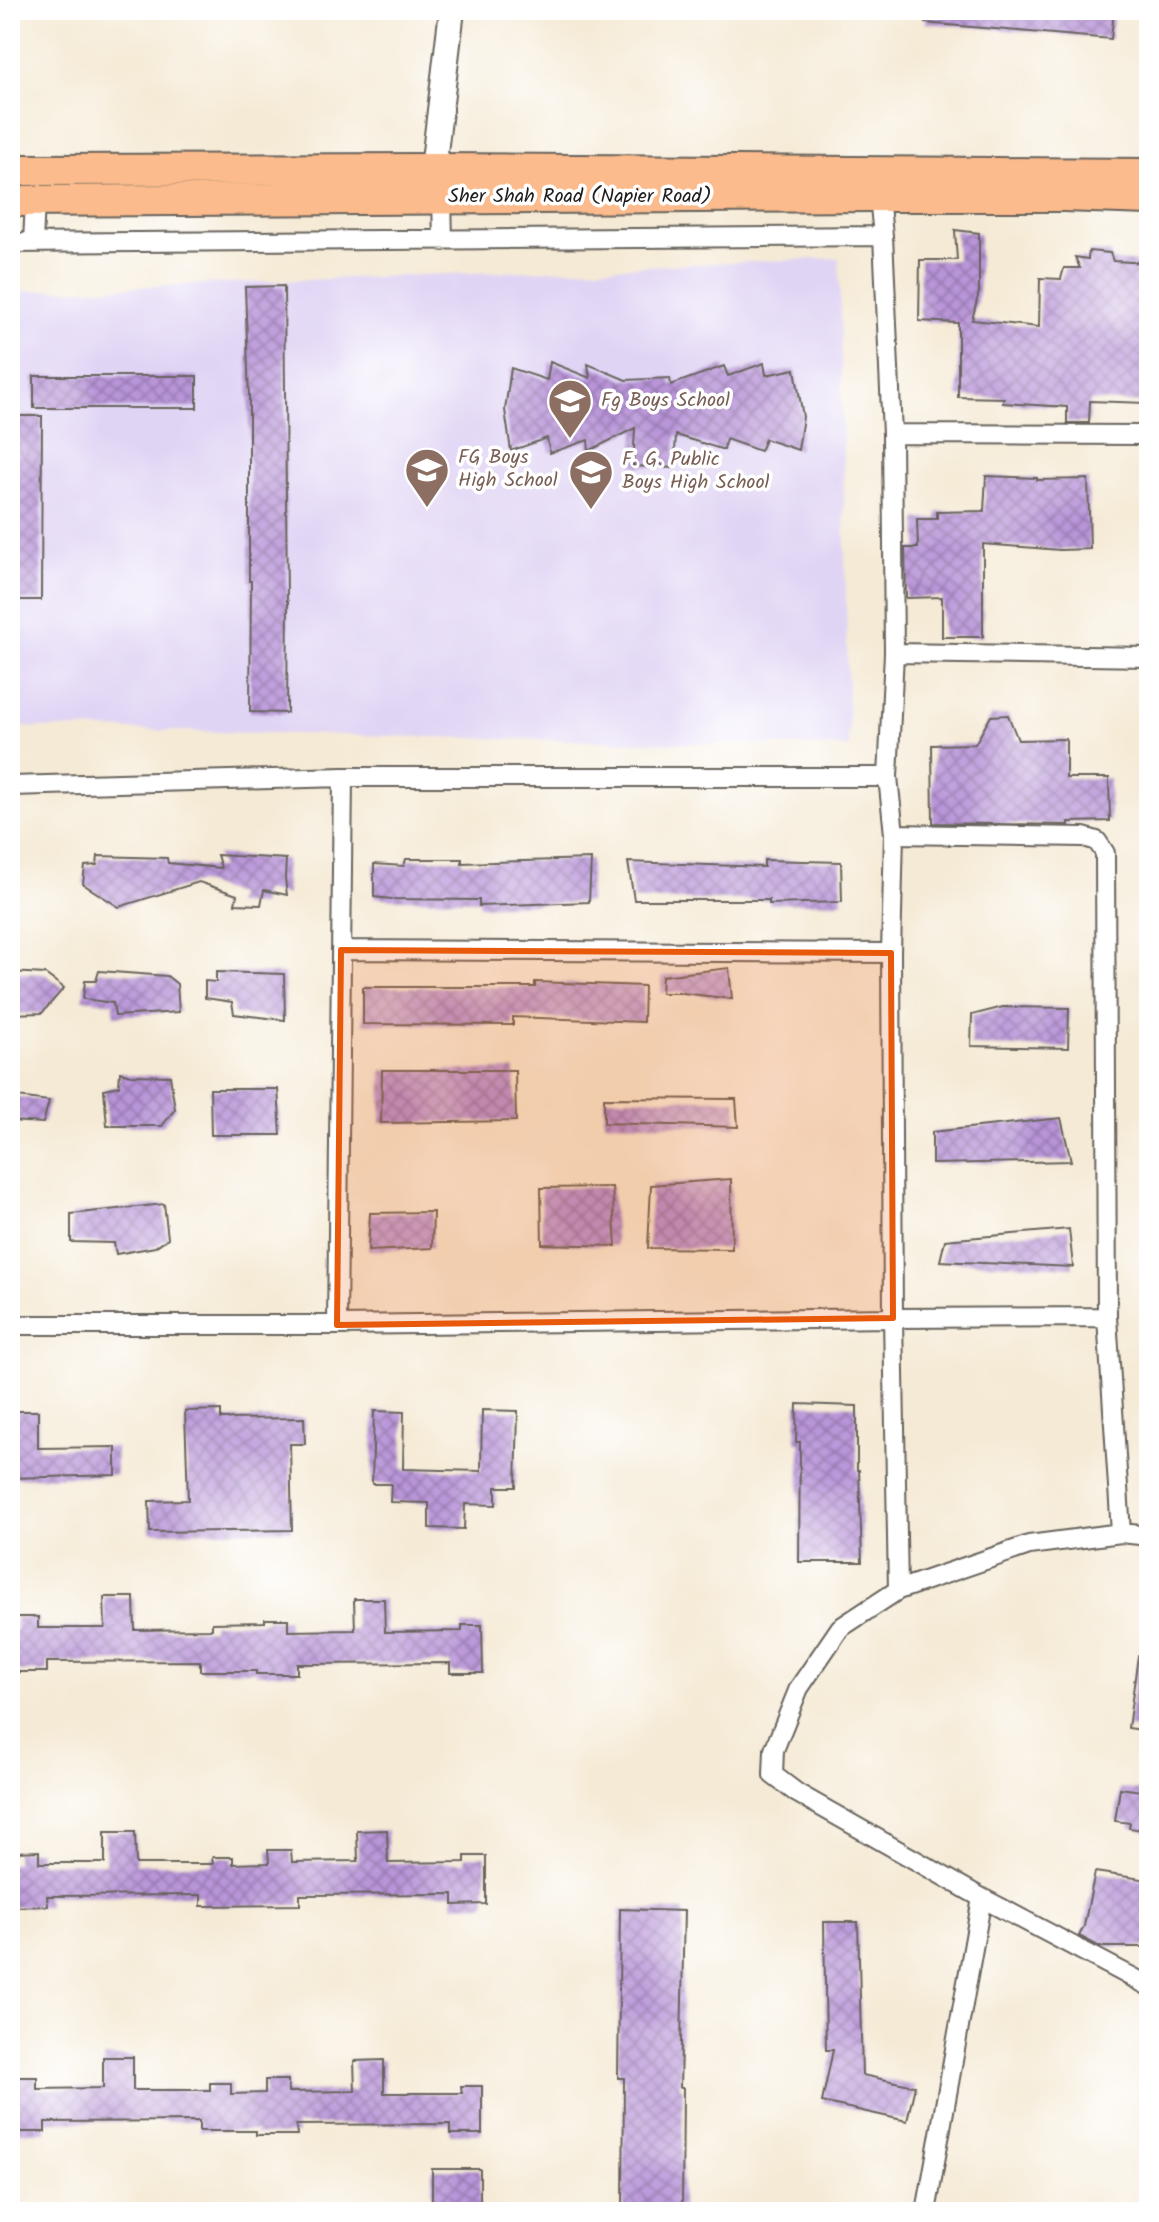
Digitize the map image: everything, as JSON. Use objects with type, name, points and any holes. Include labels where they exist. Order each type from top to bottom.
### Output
[{"type":"main road","name":"Sher Shah Road (Napier Road)","points":[[10,170],[433,169],[1149,174]]},
{"type":"main road","name":"Sher Shah Road (Napier Road)","points":[[23,200],[879,196],[1149,199]]},
{"type":"street","points":[[433,169],[452,10]]},
{"type":"street","points":[[861,171],[879,196],[892,434],[894,653],[888,777],[894,834],[891,953],[898,1590]]},
{"type":"street","points":[[442,197],[443,241]]},
{"type":"street","points":[[23,200],[33,243]]},
{"type":"street","points":[[10,243],[883,236]]},
{"type":"street","points":[[892,434],[1149,435]]},
{"type":"street","points":[[894,653],[1149,657]]},
{"type":"street","points":[[10,786],[343,777],[888,777]]},
{"type":"street","points":[[337,1325],[343,777]]},
{"type":"street","points":[[894,834],[1084,837],[1097,841],[1105,853],[1107,1317],[1121,1533]]},
{"type":"street","points":[[341,950],[891,953]]},
{"type":"street","points":[[10,1325],[1107,1317]]},
{"type":"street","points":[[1149,1536],[1121,1533],[1029,1545],[898,1590],[840,1628],[799,1688],[774,1750],[773,1775],[797,1793],[982,1898],[1149,1986]]},
{"type":"street","points":[[926,2212],[982,1898]]},
{"type":"highlighted area","points":[[341,950],[891,953],[893,1318],[337,1325]]},
{"type":"shaded area","name":"FG Boys High School","points":[[839,258],[849,747],[10,727],[10,292]]},
{"type":"building","points":[[926,10],[1114,10],[1111,39],[925,23]]},
{"type":"building","points":[[955,230],[979,233],[979,292],[972,320],[1039,327],[1040,278],[1061,279],[1064,268],[1080,268],[1075,257],[1088,259],[1089,251],[1110,253],[1113,261],[1149,263],[1146,403],[1090,401],[1089,423],[1067,423],[1067,407],[1003,403],[1004,398],[958,397],[958,323],[919,321],[920,260],[957,260]]},
{"type":"building","points":[[284,286],[287,713],[250,712],[249,398],[245,287]]},
{"type":"building","points":[[550,362],[590,378],[588,364],[626,380],[670,378],[671,385],[724,366],[728,376],[764,363],[766,375],[795,369],[803,417],[798,450],[765,439],[760,451],[726,439],[724,450],[676,435],[674,468],[633,466],[635,428],[589,451],[588,440],[550,453],[547,438],[511,451],[505,410],[511,368],[547,380]]},
{"type":"building","points":[[34,376],[197,376],[197,408],[34,408]]},
{"type":"building","points":[[10,416],[42,416],[41,600],[10,600]]},
{"type":"building","points":[[986,476],[1037,480],[1088,479],[1090,549],[983,544],[983,637],[942,637],[942,597],[906,598],[905,548],[918,548],[917,519],[937,519],[937,512],[984,511]]},
{"type":"building","points":[[1008,715],[1018,740],[1066,739],[1066,778],[1109,778],[1110,821],[1069,822],[1069,825],[933,823],[932,745],[975,744],[991,716]]},
{"type":"building","points":[[217,855],[286,859],[287,895],[264,890],[261,905],[235,904],[237,895],[199,882],[119,907],[83,884],[85,866],[97,865],[98,856],[167,858],[168,863],[221,868]]},
{"type":"building","points":[[406,859],[462,859],[462,863],[591,859],[589,902],[479,906],[479,900],[374,897],[374,864],[404,866]]},
{"type":"building","points":[[764,860],[841,862],[842,902],[769,904],[769,900],[634,900],[628,862],[764,867]]},
{"type":"building","points":[[729,968],[732,999],[661,993],[662,976]]},
{"type":"building","points":[[99,971],[167,976],[177,984],[179,1012],[115,1016],[113,1003],[83,999],[85,981],[96,981]]},
{"type":"building","points":[[10,972],[45,974],[64,988],[42,1013],[10,1014]]},
{"type":"building","points":[[216,972],[284,974],[285,1020],[234,1014],[232,1002],[205,998],[205,981],[216,982]]},
{"type":"building","points":[[535,982],[644,986],[643,1022],[513,1017],[513,1025],[363,1024],[363,987],[535,987]]},
{"type":"building","points":[[1003,1007],[1069,1008],[1068,1048],[971,1046],[972,1015]]},
{"type":"building","points":[[382,1070],[515,1070],[516,1121],[381,1123]]},
{"type":"building","points":[[120,1072],[170,1076],[175,1109],[162,1126],[107,1126],[104,1089],[119,1086]]},
{"type":"building","points":[[210,1089],[278,1089],[281,1135],[211,1135]]},
{"type":"building","points":[[10,1096],[49,1101],[43,1123],[10,1121]]},
{"type":"building","points":[[604,1098],[736,1099],[738,1127],[604,1123]]},
{"type":"building","points":[[1061,1118],[1071,1161],[932,1164],[932,1132]]},
{"type":"building","points":[[731,1179],[732,1249],[648,1248],[651,1185]]},
{"type":"building","points":[[612,1187],[616,1246],[542,1244],[541,1188]]},
{"type":"building","points":[[164,1204],[168,1238],[155,1247],[116,1254],[114,1243],[71,1242],[71,1214]]},
{"type":"building","points":[[433,1212],[432,1248],[368,1251],[370,1213]]},
{"type":"building","points":[[1069,1229],[1073,1267],[940,1261],[945,1240]]},
{"type":"building","points":[[797,1404],[857,1406],[862,1562],[799,1562],[800,1442],[796,1442]]},
{"type":"building","points":[[221,1410],[221,1419],[304,1418],[305,1444],[290,1444],[292,1530],[150,1532],[149,1501],[188,1500],[185,1411]]},
{"type":"building","points":[[482,1410],[518,1411],[516,1487],[496,1487],[496,1505],[465,1504],[464,1529],[429,1528],[429,1503],[390,1502],[391,1484],[372,1484],[374,1411],[404,1412],[403,1469],[481,1471]]},
{"type":"building","points":[[11,1411],[38,1411],[38,1448],[116,1447],[116,1475],[10,1478]]},
{"type":"building","points":[[104,1597],[134,1597],[135,1630],[212,1629],[212,1623],[288,1619],[288,1631],[355,1630],[354,1599],[384,1599],[385,1632],[462,1631],[462,1625],[482,1625],[483,1673],[450,1673],[450,1663],[297,1664],[297,1674],[256,1674],[256,1671],[200,1671],[200,1661],[47,1662],[47,1672],[10,1672],[10,1630],[16,1630],[15,1617],[38,1617],[38,1628],[105,1628]]},
{"type":"building","points":[[1138,1656],[1149,1657],[1149,1731],[1128,1728]]},
{"type":"building","points":[[1120,1788],[1149,1792],[1149,1831],[1129,1828],[1130,1823],[1115,1821]]},
{"type":"building","points":[[387,1830],[388,1863],[465,1862],[465,1856],[486,1856],[486,1904],[453,1905],[453,1894],[300,1895],[300,1905],[201,1906],[201,1895],[47,1896],[48,1906],[10,1907],[10,1864],[16,1864],[16,1852],[39,1851],[39,1863],[105,1863],[105,1832],[135,1832],[136,1864],[213,1864],[212,1857],[233,1857],[233,1864],[269,1863],[268,1850],[291,1850],[292,1862],[358,1861],[357,1831]]},
{"type":"building","points":[[1095,1872],[1149,1880],[1149,1947],[1100,1947],[1079,1936],[1084,1926]]},
{"type":"building","points":[[620,1909],[684,1911],[680,2088],[683,2088],[682,2212],[623,2212],[624,2078],[618,2078]]},
{"type":"building","points":[[824,1922],[858,1922],[862,2075],[915,2086],[907,2121],[822,2102],[833,2050],[826,2050]]},
{"type":"building","points":[[103,2057],[133,2057],[133,2090],[210,2090],[210,2083],[231,2083],[231,2094],[265,2093],[265,2080],[288,2080],[288,2092],[355,2091],[354,2061],[384,2060],[384,2093],[462,2093],[461,2086],[482,2086],[482,2134],[450,2134],[450,2124],[296,2125],[297,2135],[256,2135],[256,2131],[199,2131],[199,2121],[45,2122],[45,2132],[10,2132],[10,2090],[14,2090],[14,2077],[37,2077],[37,2089],[103,2088]]},
{"type":"building","points":[[432,2169],[480,2169],[480,2212],[432,2212]]},
{"type":"place","name":"Fg Boys School","points":[[570,440]]},
{"type":"place","name":"FG Boys High School","points":[[427,509]]},
{"type":"place","name":"F. G. Public Boys High School","points":[[591,511]]}]
